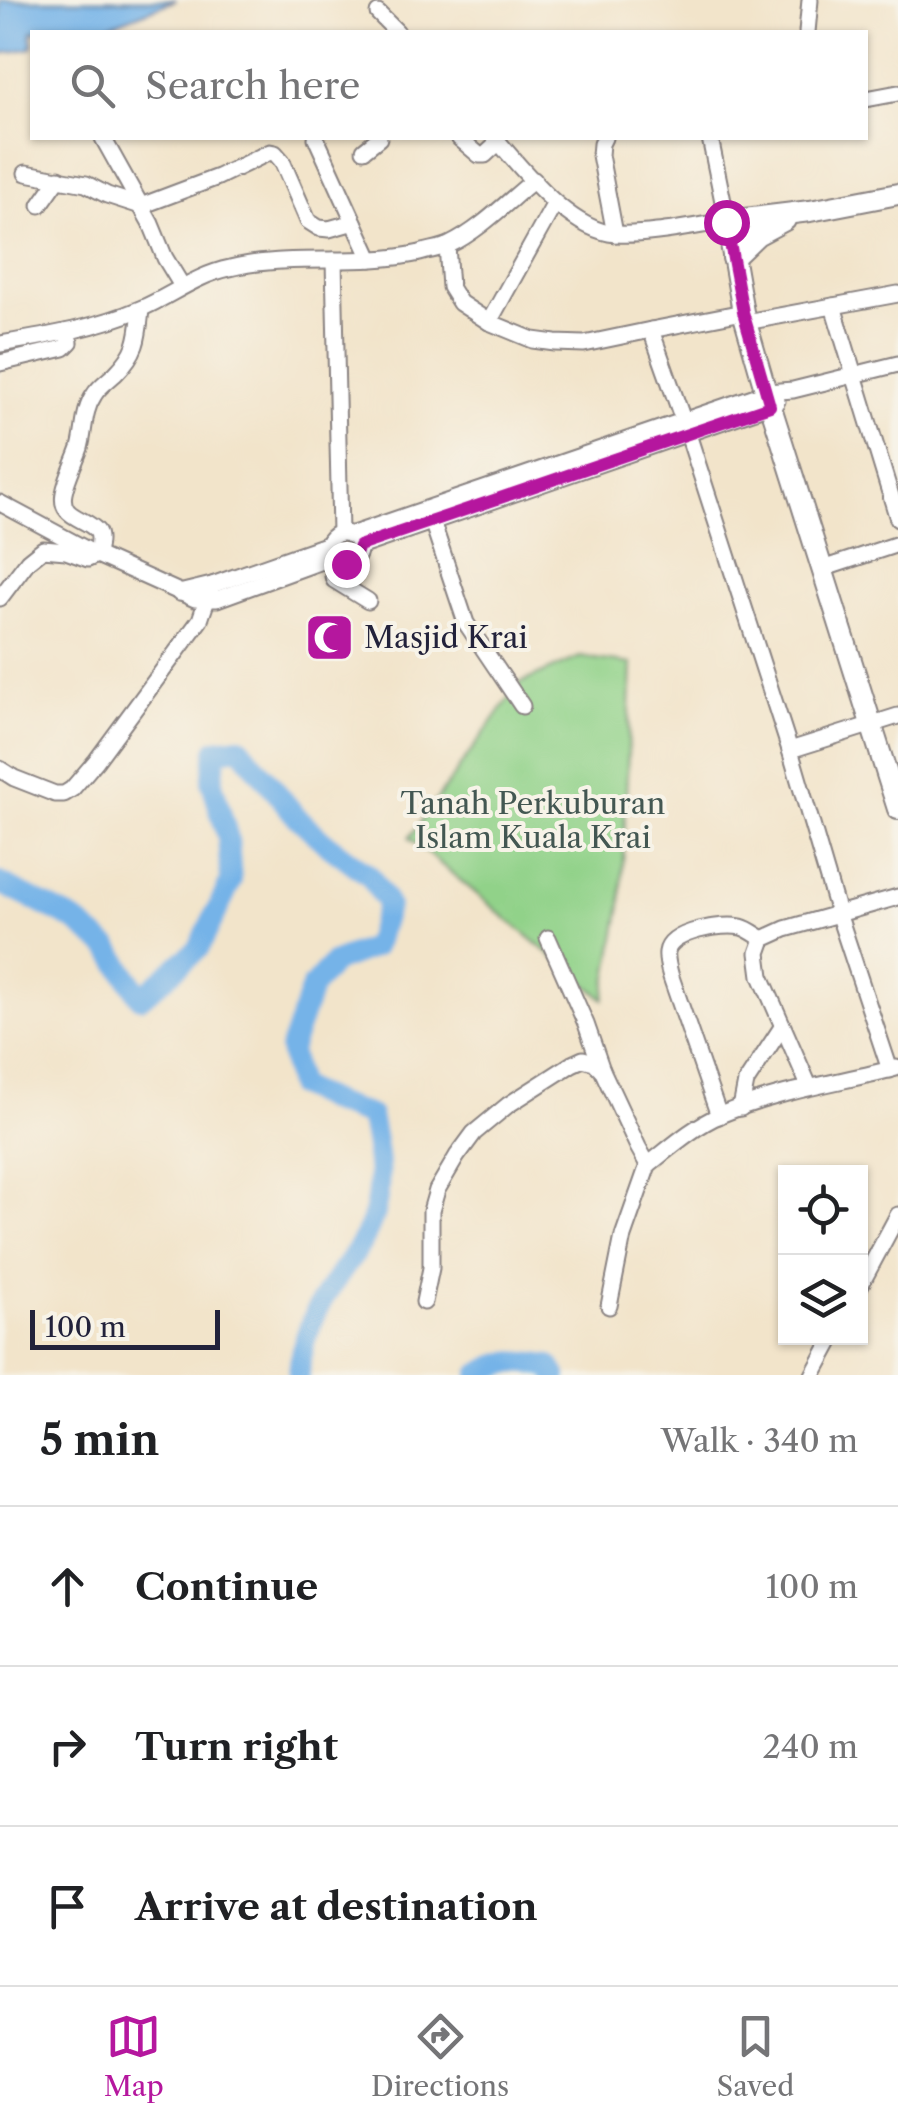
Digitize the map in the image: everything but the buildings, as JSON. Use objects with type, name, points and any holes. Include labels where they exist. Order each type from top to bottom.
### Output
[{"type":"main road","points":[[898,194],[726,222],[745,317],[768,399],[898,809]]},
{"type":"main road","points":[[733,258],[770,226],[810,210]]},
{"type":"street","points":[[806,30],[810,0]]},
{"type":"street","points":[[378,13],[395,30]]},
{"type":"street","points":[[868,96],[898,93]]},
{"type":"street","points":[[104,140],[182,286]]},
{"type":"street","points":[[317,140],[371,260]]},
{"type":"street","points":[[364,150],[376,140]]},
{"type":"street","points":[[461,140],[479,155],[486,154],[497,140],[555,202],[584,224],[615,234],[726,222],[710,140]]},
{"type":"street","points":[[603,140],[600,155],[615,234]]},
{"type":"street","points":[[26,172],[86,184],[141,206],[270,152],[282,160],[308,221],[328,229],[354,222]]},
{"type":"street","points":[[40,205],[59,178]]},
{"type":"street","points":[[0,344],[66,332],[141,309],[182,286],[234,266],[371,260],[447,246],[534,180]]},
{"type":"street","points":[[490,322],[555,202]]},
{"type":"street","points":[[447,246],[450,287],[460,302],[490,322],[533,340],[556,343],[584,344],[651,330],[898,294]]},
{"type":"street","points":[[334,260],[341,546],[333,576],[368,601]]},
{"type":"street","points":[[833,306],[898,518]]},
{"type":"street","points":[[97,555],[96,531],[74,517],[62,500],[80,446],[86,411],[95,392],[132,356],[141,309]]},
{"type":"street","points":[[609,1306],[623,1236],[648,1164],[719,1116],[809,1086],[894,1068],[838,913],[790,750],[651,330]]},
{"type":"street","points":[[0,363],[64,348],[70,342],[66,332]]},
{"type":"street","points":[[0,503],[178,593],[210,593],[793,390],[898,364]]},
{"type":"street","points":[[430,515],[466,623],[522,706]]},
{"type":"street","points":[[822,568],[898,544]]},
{"type":"street","points":[[0,598],[43,548],[88,559],[97,555]]},
{"type":"street","points":[[0,770],[55,794],[72,789],[200,620],[210,593]]},
{"type":"street","points":[[790,750],[898,716]]},
{"type":"street","points":[[809,1086],[761,976],[758,953],[764,938],[898,897]]},
{"type":"street","points":[[719,1116],[666,954],[671,942],[684,934],[727,926],[744,928],[764,938]]},
{"type":"street","points":[[548,938],[602,1070],[648,1164]]},
{"type":"street","points":[[741,1108],[746,1082],[782,1026]]},
{"type":"street","points":[[424,1302],[431,1268],[431,1211],[436,1190],[474,1133],[508,1105],[572,1064],[583,1059],[602,1070]]},
{"type":"street","points":[[868,1271],[898,1215]]},
{"type":"street","points":[[813,1375],[829,1345]]},
{"type":"green space","name":"Tanah Perkuburan Islam Kuala Krai","points":[[580,657],[632,664],[621,905],[604,999],[409,838],[520,683]]},
{"type":"water","points":[[0,0],[176,0],[98,30],[30,30],[30,48],[0,54]]},
{"type":"waterway","points":[[0,883],[74,920],[110,949],[141,998],[199,948],[231,881],[228,838],[212,783],[216,750],[240,747],[294,814],[370,876],[388,905],[374,947],[334,962],[312,987],[290,1050],[298,1086],[370,1116],[378,1169],[371,1222],[314,1316],[299,1375]]},
{"type":"waterway","points":[[479,1375],[513,1362],[550,1366],[556,1375]]},
{"type":"place","name":"Masjid Krai","points":[[329,638]]},
{"type":"route","points":[[346,564],[354,560],[359,546],[770,406],[743,312],[726,222]]}]
